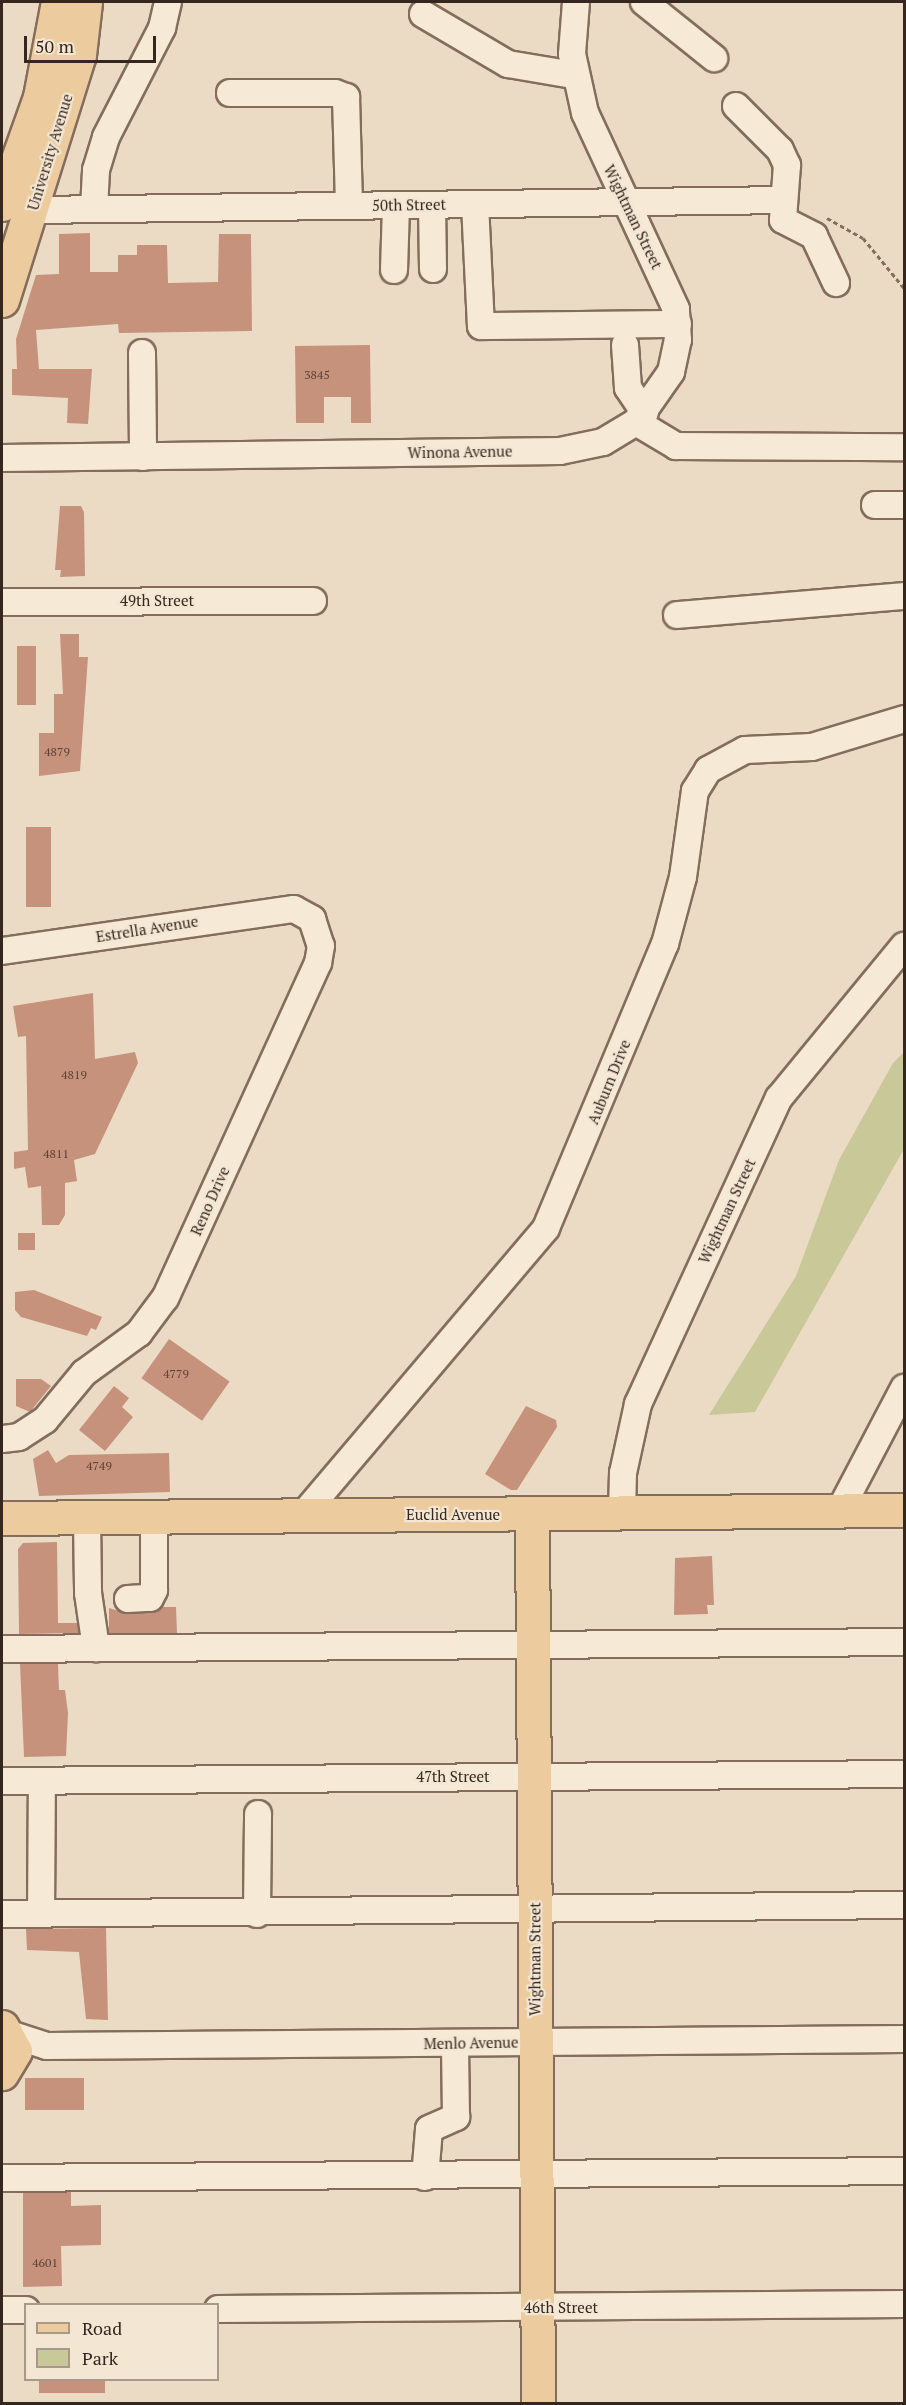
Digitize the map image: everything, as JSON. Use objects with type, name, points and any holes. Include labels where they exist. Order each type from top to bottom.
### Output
[{"type":"main road","name":"University Avenue","points":[[2,204],[40,97],[58,2]]},
{"type":"main road","name":"University Avenue","points":[[2,300],[34,210],[79,55],[86,2]]},
{"type":"main road","points":[[34,210],[23,194],[22,177],[44,107],[40,97]]},
{"type":"main road","name":"Euclid Avenue","points":[[2,1518],[904,1510]]},
{"type":"main road","name":"Wightman Street","points":[[532,1515],[538,2403]]},
{"type":"main road","points":[[5,2070],[15,2051],[11,2029]]},
{"type":"street","points":[[94,209],[96,170],[106,137],[157,38],[168,2]]},
{"type":"street","name":"Wightman Street","points":[[576,2],[574,75],[624,202],[672,294],[678,324],[671,372],[641,418]]},
{"type":"street","points":[[644,2],[714,58]]},
{"type":"street","points":[[423,14],[508,64],[574,75]]},
{"type":"street","points":[[230,93],[335,93],[346,97],[349,206]]},
{"type":"street","points":[[736,106],[780,150],[787,165],[783,220],[814,236],[836,283]]},
{"type":"street","name":"50th Street","points":[[34,210],[783,200]]},
{"type":"street","points":[[475,204],[477,323],[678,324]]},
{"type":"street","points":[[394,270],[396,205]]},
{"type":"street","points":[[432,205],[433,269]]},
{"type":"street","points":[[625,345],[628,388],[641,418],[686,447],[904,447]]},
{"type":"street","points":[[142,353],[143,457]]},
{"type":"street","name":"Winona Avenue","points":[[2,458],[575,450],[603,442],[641,418]]},
{"type":"street","points":[[875,505],[904,505]]},
{"type":"street","points":[[677,615],[904,596]]},
{"type":"street","name":"49th Street","points":[[2,602],[313,600]]},
{"type":"street","name":"Auburn Drive","points":[[302,1515],[546,1228],[665,944],[683,877],[693,801],[708,770],[745,750],[812,747],[904,719]]},
{"type":"street","name":"Estrella Avenue","points":[[2,951],[294,909]]},
{"type":"street","name":"Reno Drive","points":[[2,1439],[19,1437],[45,1420],[84,1373],[139,1333],[165,1298],[318,963],[317,928],[294,909]]},
{"type":"street","name":"Wightman Street","points":[[622,1513],[623,1473],[638,1404],[780,1098],[904,946]]},
{"type":"street","points":[[840,1510],[904,1388]]},
{"type":"street","points":[[128,1599],[150,1598],[154,1590],[154,1516]]},
{"type":"street","points":[[87,1518],[87,1593],[96,1648]]},
{"type":"street","points":[[2,1649],[904,1642]]},
{"type":"street","name":"47th Street","points":[[2,1781],[904,1774]]},
{"type":"street","points":[[41,1914],[42,1781]]},
{"type":"street","points":[[257,1914],[258,1814]]},
{"type":"street","points":[[2,1914],[257,1914],[904,1905]]},
{"type":"street","name":"Menlo Avenue","points":[[11,2029],[455,2043],[904,2039]]},
{"type":"street","points":[[424,2177],[429,2128],[456,2117],[455,2043]]},
{"type":"street","points":[[2,2178],[537,2177],[904,2171]]},
{"type":"street","name":"46th Street","points":[[219,2309],[904,2304]]},
{"type":"street","points":[[2,2310],[24,2310]]},
{"type":"path","points":[[821,216],[844,223],[863,238],[904,288]]},
{"type":"green space","points":[[904,1052],[904,1149],[755,1412],[709,1415],[796,1276],[839,1160],[893,1063]]},
{"type":"building","points":[[90,233],[90,272],[118,272],[118,255],[137,255],[137,245],[167,245],[168,283],[218,282],[219,234],[251,234],[252,331],[119,333],[118,324],[36,330],[39,369],[92,369],[88,424],[67,423],[68,398],[12,395],[12,369],[17,369],[16,339],[36,275],[59,274],[59,234]]},
{"type":"building","points":[[370,345],[371,423],[351,423],[351,397],[324,397],[324,423],[296,423],[295,346]]},
{"type":"building","points":[[60,506],[81,506],[84,512],[85,576],[60,577],[61,570],[55,570]]},
{"type":"building","points":[[60,634],[79,634],[79,657],[88,657],[80,771],[39,776],[39,733],[54,733],[54,694],[63,694]]},
{"type":"building","points":[[17,646],[36,646],[36,705],[17,705]]},
{"type":"building","points":[[26,827],[51,827],[51,907],[26,907]]},
{"type":"building","points":[[93,993],[95,1059],[135,1052],[138,1063],[95,1154],[74,1160],[77,1181],[65,1183],[65,1215],[59,1225],[42,1225],[41,1186],[28,1188],[25,1167],[14,1169],[14,1152],[28,1150],[26,1036],[18,1037],[13,1006]]},
{"type":"building","points":[[18,1233],[35,1233],[35,1250],[18,1250]]},
{"type":"building","points":[[34,1290],[102,1317],[96,1330],[91,1328],[87,1336],[21,1317],[15,1310],[15,1292]]},
{"type":"building","points":[[169,1339],[230,1381],[202,1421],[141,1378]]},
{"type":"building","points":[[16,1379],[41,1379],[51,1386],[30,1412],[16,1406]]},
{"type":"building","points":[[114,1386],[129,1398],[122,1407],[133,1417],[105,1451],[79,1430]]},
{"type":"building","points":[[526,1406],[556,1420],[557,1427],[517,1490],[511,1490],[485,1474]]},
{"type":"building","points":[[48,1450],[56,1463],[69,1455],[169,1453],[170,1492],[39,1496],[33,1459]]},
{"type":"building","points":[[57,1542],[58,1623],[77,1623],[79,1633],[19,1634],[18,1549],[23,1543]]},
{"type":"building","points":[[712,1556],[714,1605],[707,1605],[708,1614],[674,1615],[675,1558]]},
{"type":"building","points":[[161,1607],[176,1607],[177,1633],[109,1633],[109,1608],[129,1614]]},
{"type":"building","points":[[20,1664],[58,1664],[59,1690],[65,1690],[68,1713],[66,1756],[24,1757]]},
{"type":"building","points":[[106,1928],[108,2020],[86,2019],[79,1952],[27,1950],[26,1929]]},
{"type":"building","points":[[25,2078],[84,2078],[84,2110],[25,2110]]},
{"type":"building","points":[[71,2192],[71,2206],[101,2205],[101,2245],[61,2246],[62,2286],[23,2287],[23,2193]]},
{"type":"building","points":[[39,2381],[105,2381],[105,2393],[39,2393]]}]
